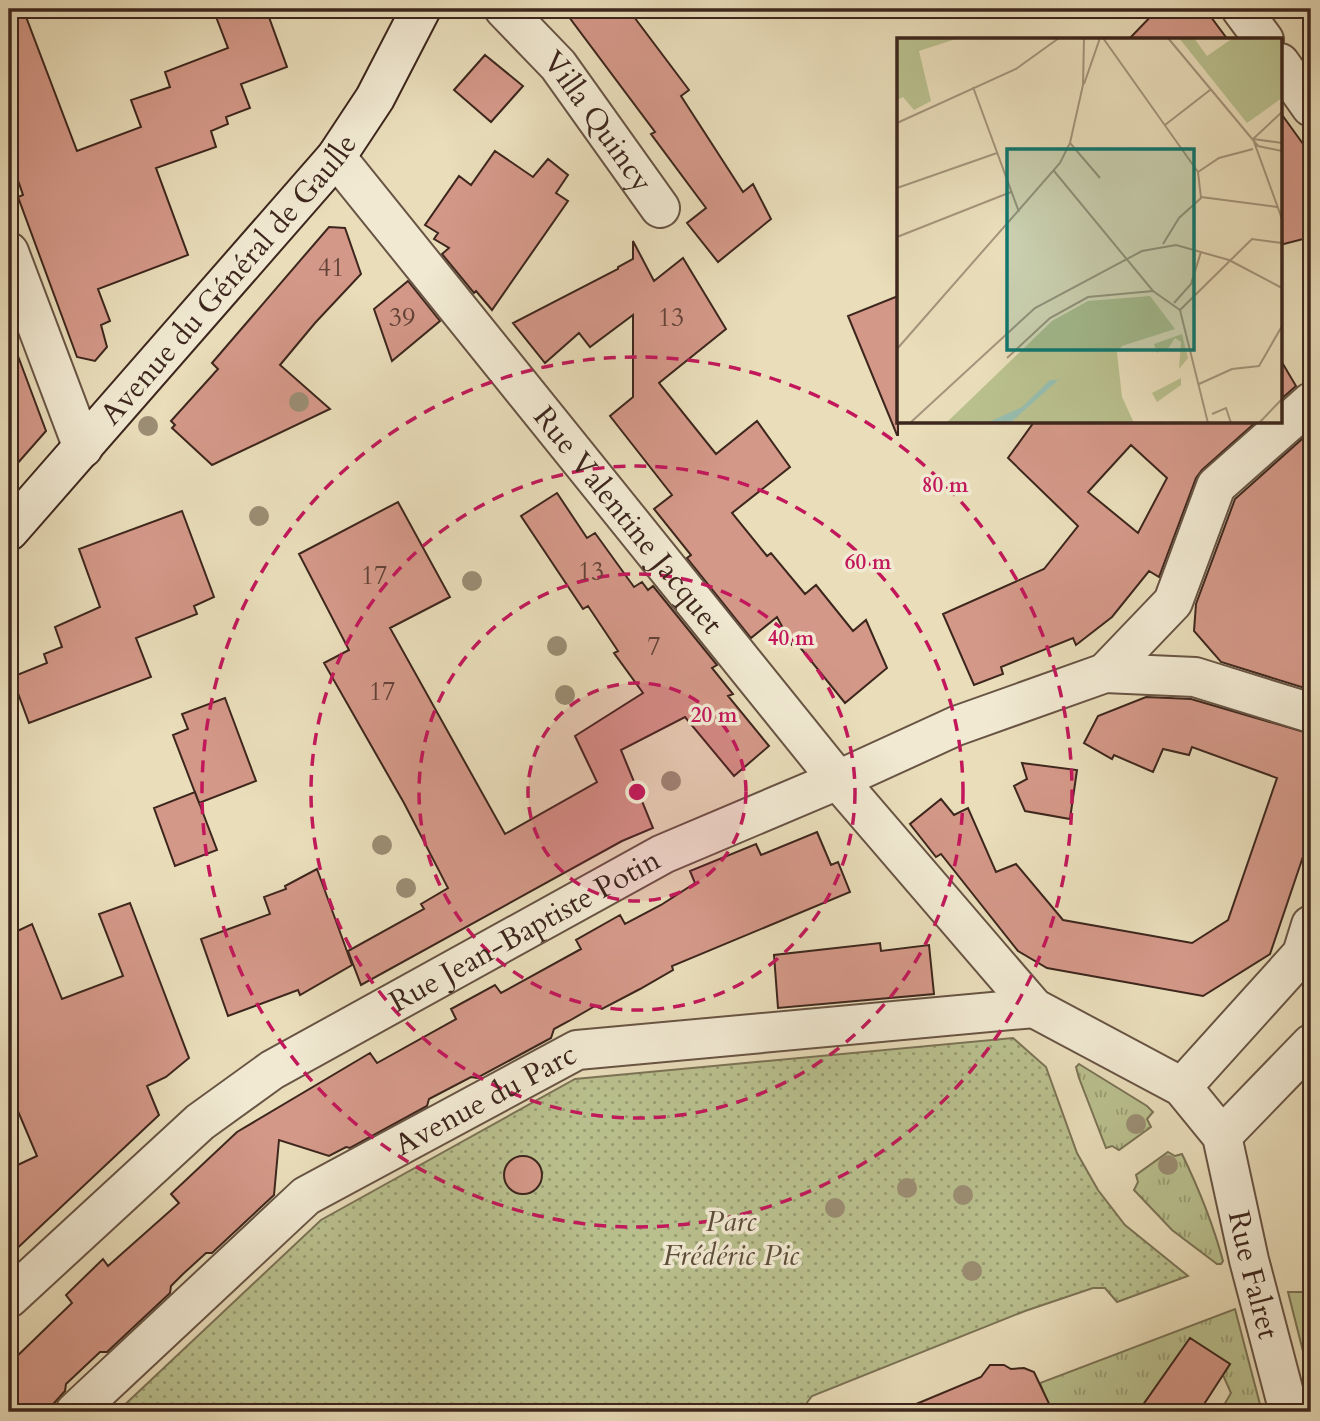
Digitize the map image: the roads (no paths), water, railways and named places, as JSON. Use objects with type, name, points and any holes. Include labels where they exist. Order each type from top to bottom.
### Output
[{"type":"street","name":"Avenue du Général de Gaulle","points":[[9,531],[336,157],[375,98],[421,9]]},
{"type":"street","name":"Villa Quincy","points":[[505,9],[558,65],[660,208]]},
{"type":"street","points":[[1241,9],[1263,38]]},
{"type":"street","points":[[1282,66],[1311,107]]},
{"type":"street","name":"Rue Valentine Jacquet","points":[[336,157],[838,780],[1034,1008]]},
{"type":"street","points":[[9,252],[19,310],[83,448]]},
{"type":"street","points":[[1105,673],[1173,602],[1216,486],[1311,401]]},
{"type":"street","points":[[1105,673],[1195,677],[1311,713]]},
{"type":"street","name":"Rue Jean-Baptiste Potin","points":[[9,1298],[200,1122],[272,1070],[663,854],[957,726],[1105,673]]},
{"type":"street","points":[[1182,1087],[1303,954],[1311,925]]},
{"type":"street","points":[[1034,1008],[1182,1087],[1222,1136],[1311,1044]]},
{"type":"street","name":"Avenue du Parc","points":[[75,1412],[306,1196],[576,1051],[1034,1008]]},
{"type":"street","name":"Rue Falret","points":[[1222,1136],[1249,1260],[1289,1412]]},
{"type":"park label","name":"Parc Frédéric Pic","points":[[731,1238]]}]
